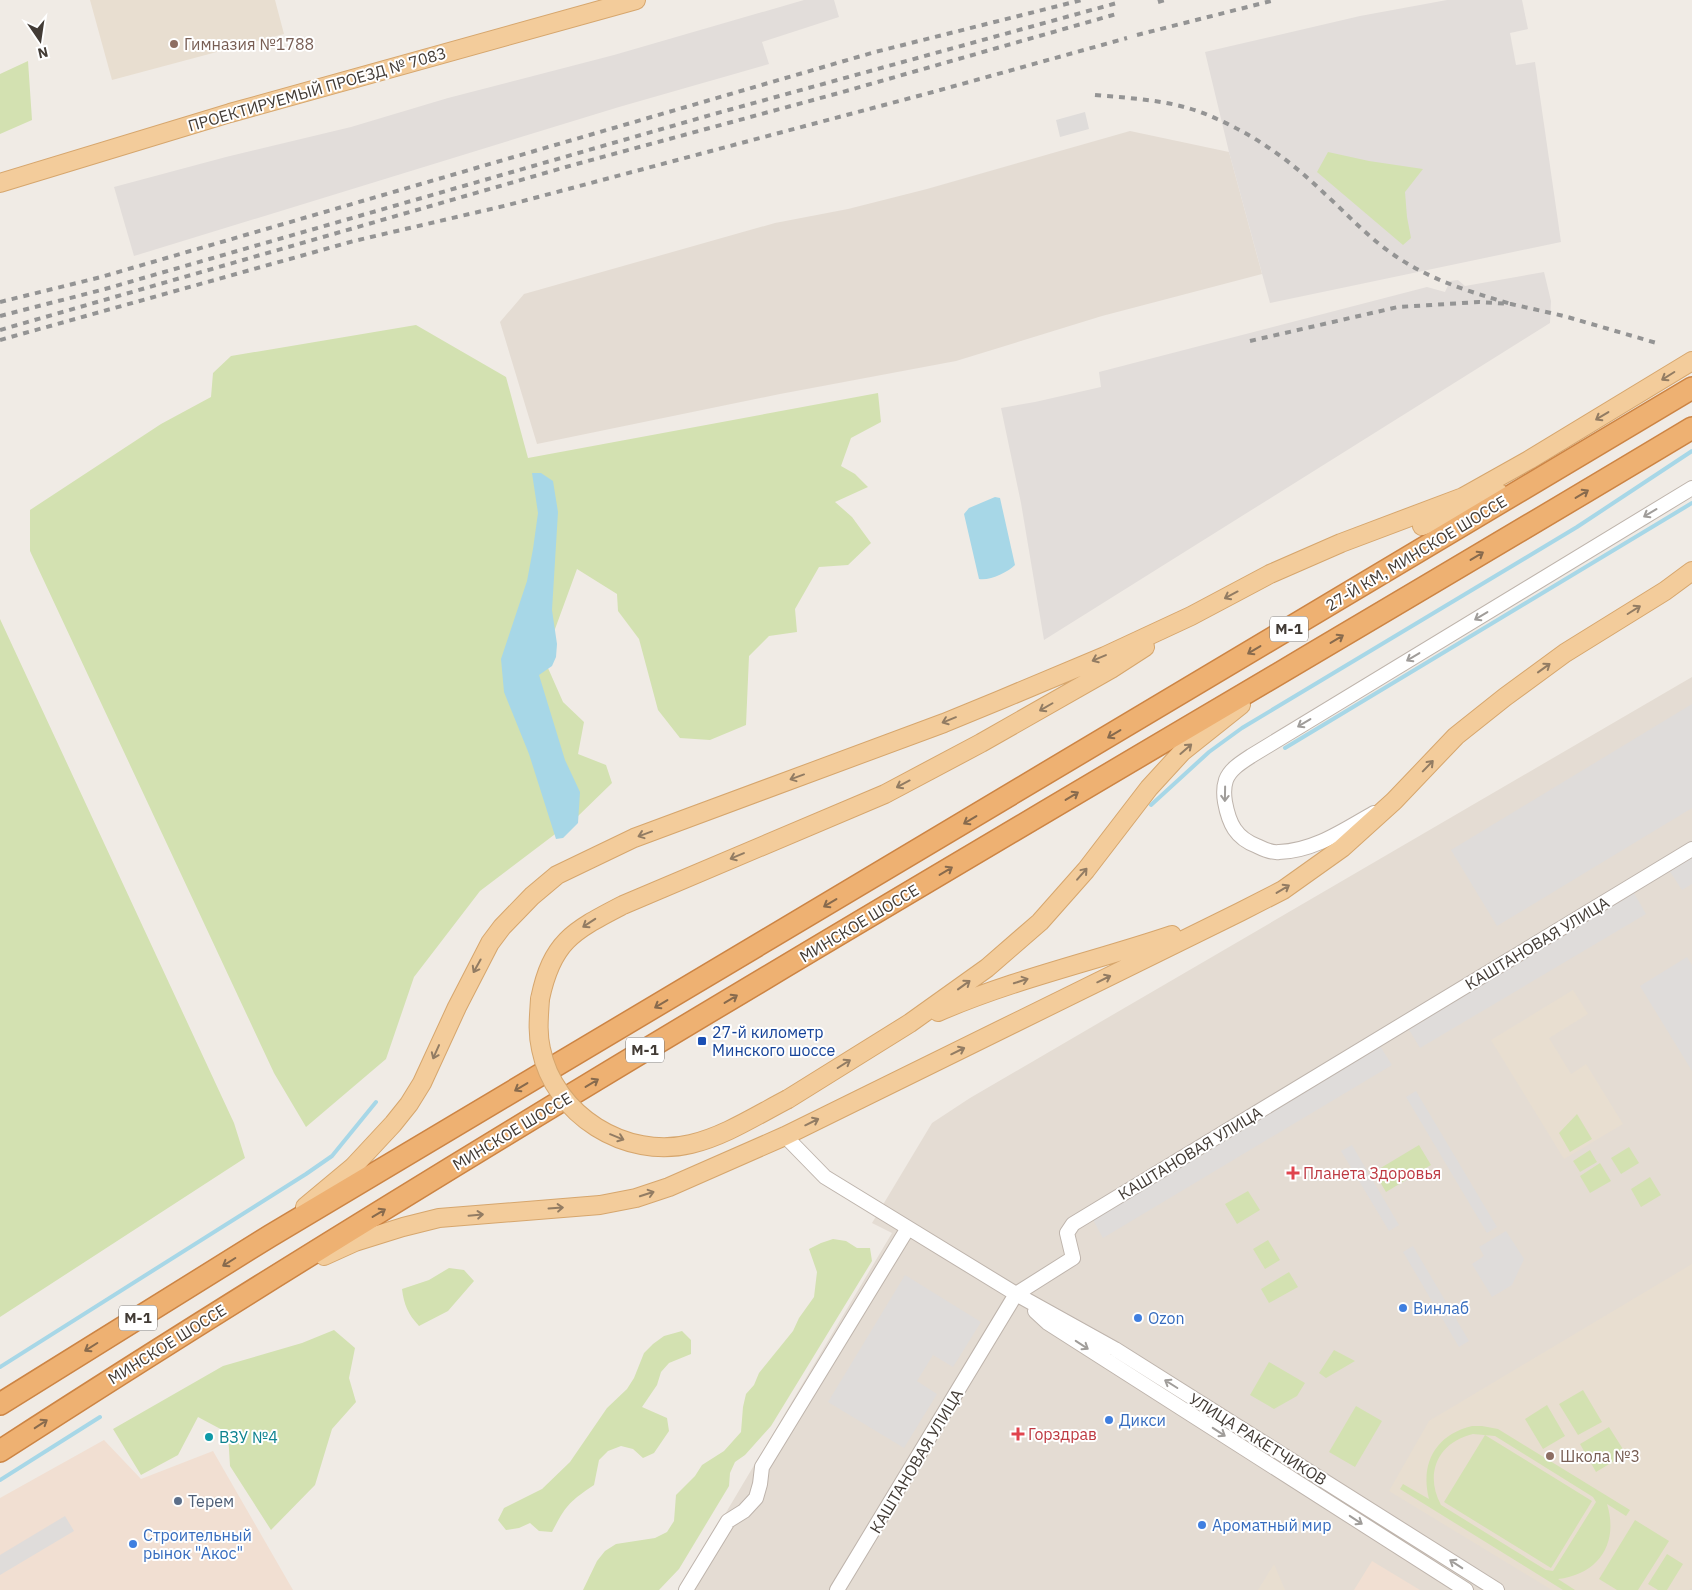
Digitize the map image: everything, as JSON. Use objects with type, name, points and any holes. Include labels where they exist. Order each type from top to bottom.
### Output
[{"type":"highway","name":"27-Й КМ, МИНСКОЕ ШОССЕ","points":[[1012,795],[1692,388]]},
{"type":"highway","name":"27-Й КМ, МИНСКОЕ ШОССЕ","points":[[1030,821],[1692,428]]},
{"type":"highway","name":"МИНСКОЕ ШОССЕ","points":[[0,1404],[270,1236],[1012,795]]},
{"type":"highway","name":"МИНСКОЕ ШОССЕ","points":[[0,1451],[262,1284],[689,1024],[1030,821]]},
{"type":"main road","name":"ПРОЕКТИРУЕМЫЙ ПРОЕЗД № 7083","points":[[0,183],[230,114],[636,0]]},
{"type":"main road","points":[[270,1236],[353,1167],[398,1118],[422,1083],[457,1007],[490,943],[502,927],[526,902],[557,875],[634,838],[1000,700],[1105,656],[1191,616],[1270,574],[1341,543],[1463,497],[1537,455],[1692,361]]},
{"type":"main road","points":[[1294,564],[1398,535],[1453,515],[1566,463]]},
{"type":"main road","points":[[262,1284],[355,1242],[439,1218],[600,1205],[636,1198],[669,1187],[785,1136],[1240,912],[1283,890],[1342,848],[1394,801],[1456,736],[1505,697],[1565,653],[1692,573]]},
{"type":"main road","points":[[1191,616],[1111,670],[981,744],[885,794],[622,905],[589,922],[566,940],[553,957],[545,975],[540,999],[538,1025],[541,1049],[549,1072],[557,1087],[577,1112],[596,1128],[618,1139],[642,1145],[666,1147],[691,1144],[714,1136],[788,1099],[910,1024],[987,968],[1040,922],[1086,870],[1149,788],[1182,752],[1295,664]]},
{"type":"main road","points":[[910,1024],[978,995],[1126,951],[1240,912]]},
{"type":"street","points":[[1394,801],[1326,840],[1295,850],[1277,853],[1246,842],[1233,829],[1227,814],[1224,796],[1226,779],[1236,766],[1251,756],[1692,488]]},
{"type":"street","points":[[1664,591],[1692,582]]},
{"type":"street","name":"КАШТАНОВАЯ УЛИЦА","points":[[837,1590],[1016,1294],[1072,1258],[1067,1233],[1073,1224],[1692,849]]},
{"type":"street","name":"УЛИЦА РАКЕТЧИКОВ","points":[[785,1136],[825,1177],[1016,1294],[1115,1349],[1364,1504],[1497,1590]]},
{"type":"street","points":[[686,1590],[728,1521],[744,1511],[756,1498],[762,1467],[908,1228]]},
{"type":"street","name":"УЛИЦА РАКЕТЧИКОВ","points":[[1016,1294],[1048,1323],[1466,1590]]},
{"type":"shaded area","name":"Гимназия №1788","points":[[90,0],[275,0],[284,34],[112,80]]},
{"type":"shaded area","points":[[804,0],[834,0],[839,17],[762,42],[769,64],[619,107],[134,256],[114,187],[226,157],[351,127],[448,98],[614,55]]},
{"type":"shaded area","points":[[1447,0],[1522,0],[1528,29],[1510,33],[1516,65],[1535,62],[1561,242],[1270,303],[1229,152],[1205,52],[1360,16]]},
{"type":"shaded area","points":[[1085,112],[1089,129],[1060,137],[1056,120]]},
{"type":"shaded area","points":[[1130,131],[1229,152],[1262,274],[1102,316],[956,361],[780,394],[537,444],[500,322],[524,294],[775,223],[848,209],[927,189]]},
{"type":"shaded area","points":[[1544,272],[1551,301],[1550,323],[1044,640],[1021,503],[1001,408],[1101,387],[1099,372],[1427,287],[1445,292],[1450,281],[1458,280],[1465,286]]},
{"type":"shaded area","points":[[1692,677],[1692,1590],[680,1590],[892,1233],[872,1223],[932,1123],[970,1098]]},
{"type":"shaded area","points":[[1692,704],[1692,808],[1497,926],[1451,850]]},
{"type":"shaded area","points":[[1692,857],[1692,884],[1682,890],[1669,870]]},
{"type":"shaded area","points":[[1634,893],[1646,914],[1420,1048],[1408,1028]]},
{"type":"shaded area","points":[[1687,957],[1692,965],[1692,1071],[1640,986]]},
{"type":"shaded area","points":[[1573,990],[1588,1014],[1549,1038],[1571,1074],[1586,1064],[1623,1124],[1564,1159],[1491,1040]]},
{"type":"shaded area","points":[[1380,1046],[1392,1065],[1103,1238],[1092,1218]]},
{"type":"shaded area","points":[[1416,1091],[1497,1227],[1487,1233],[1406,1097]]},
{"type":"shaded area","points":[[1352,1145],[1399,1225],[1389,1231],[1341,1151]]},
{"type":"shaded area","points":[[1506,1231],[1524,1259],[1512,1285],[1492,1297],[1472,1264],[1484,1256],[1479,1247]]},
{"type":"shaded area","points":[[1413,1246],[1469,1341],[1459,1347],[1403,1252]]},
{"type":"shaded area","name":"Школа №3","points":[[1692,1264],[1692,1588],[1689,1590],[1552,1590],[1389,1491],[1429,1421]]},
{"type":"shaded area","points":[[905,1275],[981,1322],[953,1367],[933,1355],[917,1381],[937,1394],[904,1448],[828,1402]]},
{"type":"shaded area","name":"Строительный рынок \"Акос\"","points":[[104,1440],[141,1479],[213,1451],[293,1590],[0,1590],[0,1498]]},
{"type":"shaded area","points":[[65,1516],[74,1531],[0,1575],[0,1555]]},
{"type":"shaded area","points":[[1372,1561],[1420,1590],[1354,1590]]},
{"type":"shaded area","points":[[1274,1564],[1285,1590],[1258,1590]]},
{"type":"green space","points":[[28,61],[32,120],[0,134],[0,74]]},
{"type":"green space","points":[[1328,152],[1369,161],[1423,169],[1405,192],[1411,238],[1403,245],[1317,172]]},
{"type":"green space","points":[[416,325],[506,377],[528,458],[878,393],[881,422],[851,438],[841,466],[855,474],[868,487],[835,502],[852,517],[871,543],[848,565],[819,567],[795,609],[797,632],[769,636],[749,656],[746,725],[710,740],[680,738],[658,710],[639,639],[618,611],[617,594],[577,569],[544,659],[563,702],[584,722],[578,754],[606,765],[612,783],[575,819],[480,891],[414,977],[386,1059],[306,1127],[274,1073],[30,551],[30,510],[161,424],[211,397],[213,373],[231,356]]},
{"type":"green space","points":[[0,619],[234,1123],[245,1158],[0,1317]]},
{"type":"green space","points":[[1577,1114],[1592,1139],[1570,1152],[1559,1133]]},
{"type":"green space","points":[[1419,1145],[1431,1165],[1386,1192],[1374,1172]]},
{"type":"green space","points":[[1629,1147],[1639,1163],[1621,1174],[1611,1158]]},
{"type":"green space","points":[[1590,1150],[1597,1162],[1580,1172],[1573,1161]]},
{"type":"green space","points":[[1600,1163],[1611,1181],[1590,1193],[1580,1176]]},
{"type":"green space","points":[[1650,1177],[1661,1195],[1641,1207],[1631,1189]]},
{"type":"green space","points":[[1248,1191],[1260,1210],[1237,1224],[1225,1204]]},
{"type":"green space","points":[[833,1239],[846,1241],[857,1248],[870,1248],[872,1261],[771,1426],[745,1455],[735,1462],[730,1473],[729,1486],[679,1569],[659,1590],[583,1590],[597,1561],[605,1551],[616,1544],[655,1538],[667,1532],[674,1521],[676,1495],[695,1476],[702,1465],[724,1451],[741,1432],[746,1394],[754,1385],[759,1373],[793,1331],[799,1318],[814,1297],[817,1272],[809,1249]]},
{"type":"green space","points":[[1268,1240],[1280,1260],[1265,1269],[1253,1249]]},
{"type":"green space","points":[[449,1268],[464,1270],[474,1281],[448,1311],[419,1326],[407,1309],[402,1289],[429,1280]]},
{"type":"green space","points":[[1289,1272],[1298,1287],[1269,1303],[1261,1289]]},
{"type":"green space","points":[[334,1330],[355,1348],[349,1378],[356,1402],[332,1429],[315,1485],[271,1530],[230,1466],[228,1433],[198,1417],[178,1455],[141,1475],[113,1429],[223,1366],[302,1343]]},
{"type":"green space","points":[[682,1331],[691,1340],[691,1354],[669,1363],[661,1372],[657,1385],[642,1407],[667,1418],[669,1431],[654,1453],[643,1458],[633,1449],[621,1446],[608,1451],[599,1460],[594,1485],[569,1505],[552,1532],[539,1531],[530,1523],[519,1528],[506,1530],[498,1520],[504,1508],[542,1489],[570,1462],[607,1408],[627,1389],[634,1378],[644,1353],[664,1336]]},
{"type":"green space","points":[[1334,1350],[1355,1361],[1326,1378],[1319,1373]]},
{"type":"green space","points":[[1269,1362],[1305,1383],[1297,1396],[1274,1409],[1250,1395]]},
{"type":"green space","points":[[1583,1390],[1602,1422],[1578,1435],[1559,1404]]},
{"type":"green space","points":[[1547,1405],[1565,1436],[1543,1449],[1525,1419]]},
{"type":"green space","points":[[1356,1406],[1382,1421],[1355,1467],[1329,1452]]},
{"type":"green space","points":[[1472,1426],[1498,1429],[1630,1510],[1626,1516],[1607,1504],[1610,1531],[1608,1544],[1602,1554],[1585,1571],[1558,1579],[1575,1590],[1563,1590],[1400,1489],[1403,1484],[1429,1499],[1427,1474],[1433,1453],[1448,1436]],"holes":[[[1473,1434],[1495,1436],[1593,1497],[1596,1502],[1553,1571],[1546,1570],[1441,1505],[1436,1493],[1434,1471],[1443,1452],[1451,1444]]]},
{"type":"green space","points":[[1609,1427],[1626,1454],[1596,1472],[1580,1444]]},
{"type":"green space","points":[[1485,1435],[1592,1501],[1551,1568],[1444,1502]]},
{"type":"green space","points":[[1635,1520],[1669,1541],[1638,1590],[1617,1590],[1599,1579]]},
{"type":"green space","points":[[1667,1554],[1683,1564],[1667,1590],[1658,1590],[1648,1584]]},
{"type":"water","points":[[532,473],[541,473],[553,481],[558,512],[552,610],[557,644],[556,657],[552,666],[539,675],[565,760],[580,792],[578,823],[563,838],[556,839],[529,754],[504,692],[501,659],[527,581],[533,549],[538,513]]},
{"type":"water","points":[[995,497],[1000,498],[1015,565],[988,579],[979,579],[964,514],[969,508]]},
{"type":"waterway","points":[[1151,805],[1209,752],[1242,728],[1577,527],[1692,451]]},
{"type":"waterway","points":[[1285,748],[1692,503]]},
{"type":"waterway","points":[[0,1367],[332,1156],[376,1102]]},
{"type":"waterway","points":[[0,1480],[100,1417]]},
{"type":"railway","points":[[0,302],[101,277],[875,52],[1082,0]]},
{"type":"railway","points":[[1158,2],[1165,0]]},
{"type":"railway","points":[[1137,35],[1275,0]]},
{"type":"railway","points":[[0,316],[105,289],[714,114],[1117,3]]},
{"type":"railway","points":[[0,330],[573,165],[839,93],[1120,13]]},
{"type":"railway","points":[[0,340],[354,241],[508,205],[933,92],[1127,38]]},
{"type":"railway","points":[[1095,95],[1172,104],[1202,113],[1232,126],[1261,142],[1288,161],[1371,237],[1416,269],[1446,283],[1511,304]]},
{"type":"railway","points":[[1250,341],[1398,307],[1479,302],[1511,304],[1564,316],[1660,344]]},
{"type":"place","name":"Гимназия №1788","points":[[174,44]]},
{"type":"place","name":"27-й километр Минского шоссе","points":[[702,1041]]},
{"type":"place","name":"Планета Здоровья","points":[[1293,1173]]},
{"type":"place","name":"Винлаб","points":[[1403,1308]]},
{"type":"place","name":"Ozon","points":[[1138,1318]]},
{"type":"place","name":"Дикси","points":[[1109,1420]]},
{"type":"place","name":"Горздрав","points":[[1018,1434]]},
{"type":"place","name":"ВЗУ №4","points":[[209,1437]]},
{"type":"place","name":"Школа №3","points":[[1550,1456]]},
{"type":"place","name":"Терем","points":[[178,1501]]},
{"type":"place","name":"Ароматный мир","points":[[1202,1525]]},
{"type":"place","name":"Строительный рынок \"Акос\"","points":[[133,1544]]}]
